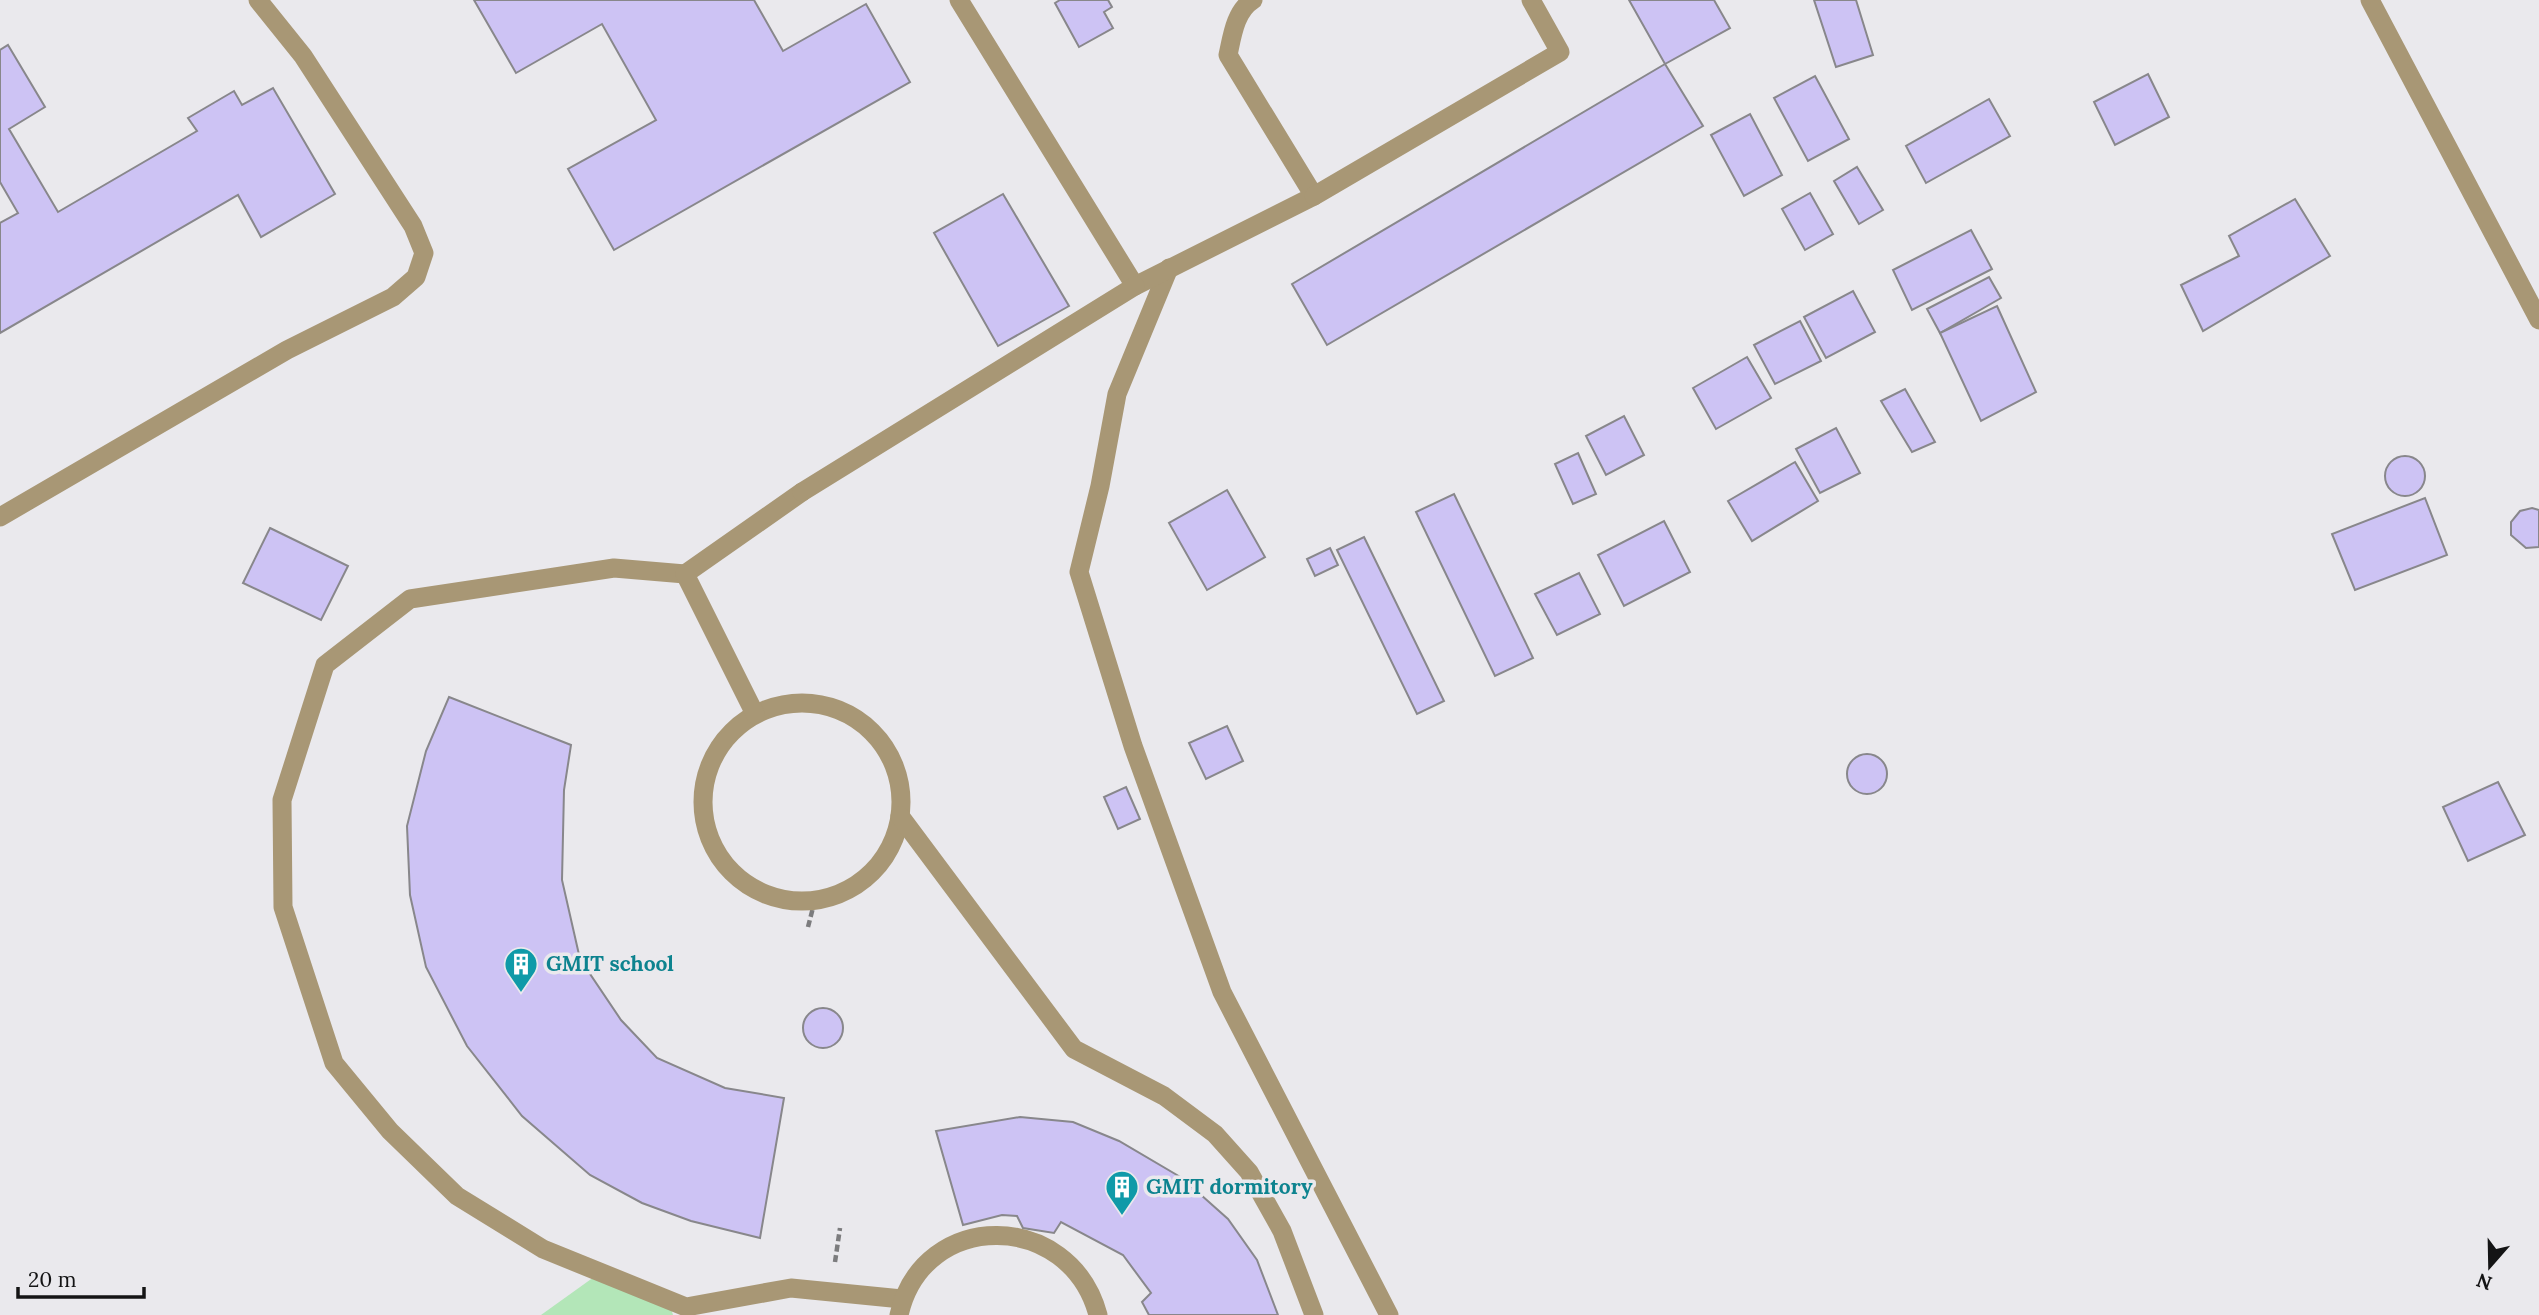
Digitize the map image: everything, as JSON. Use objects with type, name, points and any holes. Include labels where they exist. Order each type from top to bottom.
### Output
[{"type":"street","points":[[0,517],[287,350],[393,297],[416,277],[424,253],[413,226],[303,56],[258,0]]},
{"type":"street","points":[[959,0],[1135,286]]},
{"type":"street","points":[[1253,0],[1246,4],[1234,28],[1228,55],[1314,196]]},
{"type":"street","points":[[1098,1315],[1093,1295],[1073,1266],[1046,1246],[1013,1235],[979,1236],[946,1248],[920,1269],[900,1307],[791,1288],[687,1311],[543,1249],[457,1196],[390,1131],[334,1063],[283,907],[282,800],[326,665],[410,599],[614,568],[685,575],[802,492],[1135,286],[1314,196],[1560,52],[1531,0]]},
{"type":"street","points":[[2371,0],[2539,320]]},
{"type":"street","points":[[1169,268],[1118,394],[1101,486],[1079,572],[1133,746],[1222,992],[1389,1315]]},
{"type":"street","points":[[685,575],[755,714]]},
{"type":"street","points":[[816,703],[854,718],[871,731],[890,755],[900,785],[900,816],[891,846],[873,872],[848,890],[815,900],[780,899],[748,886],[722,862],[706,832],[702,798],[709,764],[727,735],[755,714],[784,704],[816,703]]},
{"type":"street","points":[[900,816],[1074,1049],[1164,1096],[1215,1134],[1249,1172],[1282,1231],[1314,1315]]},
{"type":"path","points":[[808,927],[815,900]]},
{"type":"green space","points":[[594,1277],[671,1308],[673,1315],[541,1315]]},
{"type":"building","points":[[474,0],[754,0],[783,51],[866,4],[910,82],[614,250],[568,169],[656,120],[602,24],[516,73]]},
{"type":"building","points":[[1060,0],[1108,0],[1112,7],[1104,12],[1113,28],[1079,47],[1055,3]]},
{"type":"building","points":[[1629,0],[1714,0],[1730,28],[1665,64]]},
{"type":"building","points":[[1814,0],[1856,0],[1873,55],[1836,67]]},
{"type":"building","points":[[8,45],[45,107],[9,129],[58,212],[197,131],[188,118],[234,91],[242,105],[273,88],[335,194],[261,237],[238,195],[0,333],[0,223],[18,213],[0,182],[0,50]]},
{"type":"building","points":[[1665,64],[1703,126],[1327,345],[1292,284]]},
{"type":"building","points":[[2148,74],[2169,117],[2115,145],[2094,102]]},
{"type":"building","points":[[1815,76],[1849,139],[1808,161],[1774,98]]},
{"type":"building","points":[[1989,99],[2010,136],[1926,183],[1906,146]]},
{"type":"building","points":[[1750,114],[1782,175],[1744,196],[1711,135]]},
{"type":"building","points":[[1857,167],[1883,210],[1859,224],[1834,181]]},
{"type":"building","points":[[1810,193],[1833,234],[1805,250],[1782,209]]},
{"type":"building","points":[[1003,194],[1069,306],[998,346],[934,233]]},
{"type":"building","points":[[2295,199],[2330,256],[2203,331],[2181,285],[2239,256],[2229,236]]},
{"type":"building","points":[[1971,230],[1992,269],[1912,310],[1893,270]]},
{"type":"building","points":[[1989,277],[2001,298],[1940,333],[1927,309]]},
{"type":"building","points":[[1853,291],[1875,332],[1826,358],[1804,317]]},
{"type":"building","points":[[1997,306],[2036,392],[1981,421],[1940,333]]},
{"type":"building","points":[[1800,321],[1821,361],[1775,384],[1754,345]]},
{"type":"building","points":[[1747,357],[1771,398],[1716,429],[1693,388]]},
{"type":"building","points":[[1905,389],[1935,442],[1912,452],[1881,401]]},
{"type":"building","points":[[1624,416],[1644,455],[1606,475],[1586,436]]},
{"type":"building","points":[[1836,428],[1860,473],[1820,493],[1796,449]]},
{"type":"building","points":[[1578,453],[1596,494],[1573,504],[1555,464]]},
{"type":"building","points":[[2405,456],[2413,457],[2419,462],[2424,468],[2424,484],[2419,490],[2413,495],[2405,496],[2397,495],[2391,490],[2386,484],[2385,476],[2386,468],[2391,462],[2397,457]]},
{"type":"building","points":[[1795,462],[1818,501],[1752,541],[1728,501]]},
{"type":"building","points":[[1227,490],[1265,557],[1207,590],[1169,523]]},
{"type":"building","points":[[1454,494],[1533,658],[1495,676],[1416,512]]},
{"type":"building","points":[[2425,498],[2447,555],[2355,590],[2332,534]]},
{"type":"building","points":[[2532,508],[2539,510],[2539,547],[2526,548],[2511,535],[2511,522],[2520,511]]},
{"type":"building","points":[[1664,521],[1690,572],[1624,606],[1598,555]]},
{"type":"building","points":[[270,528],[348,566],[321,620],[243,583]]},
{"type":"building","points":[[1364,537],[1444,701],[1417,714],[1337,550]]},
{"type":"building","points":[[1330,548],[1338,565],[1315,576],[1307,559]]},
{"type":"building","points":[[1579,573],[1600,614],[1557,635],[1535,594]]},
{"type":"building","name":"GMIT school","points":[[449,697],[571,745],[564,790],[562,880],[580,959],[621,1020],[657,1058],[725,1088],[784,1098],[760,1238],[691,1221],[642,1203],[590,1175],[522,1116],[467,1046],[426,967],[410,895],[407,826],[426,751]]},
{"type":"building","points":[[1227,726],[1243,761],[1206,779],[1189,743]]},
{"type":"building","points":[[1867,754],[1875,755],[1881,760],[1886,766],[1886,782],[1881,788],[1875,793],[1867,794],[1859,793],[1853,788],[1848,782],[1847,774],[1848,766],[1853,760],[1859,755]]},
{"type":"building","points":[[2498,782],[2525,835],[2468,861],[2443,807]]},
{"type":"building","points":[[1126,787],[1140,819],[1118,829],[1104,797]]},
{"type":"building","points":[[823,1008],[831,1009],[837,1014],[842,1020],[842,1036],[837,1042],[831,1047],[823,1048],[815,1047],[809,1042],[804,1036],[803,1028],[804,1020],[809,1014],[815,1009]]},
{"type":"building","name":"GMIT dormitory","points":[[1020,1117],[1073,1122],[1119,1141],[1182,1178],[1228,1219],[1257,1260],[1278,1315],[1149,1315],[1142,1302],[1151,1293],[1123,1255],[1061,1222],[1054,1233],[1023,1228],[1017,1216],[1002,1215],[963,1225],[936,1131]]},
{"type":"place","name":"GMIT school","points":[[521,994]]},
{"type":"place","name":"GMIT dormitory","points":[[1122,1217]]}]
